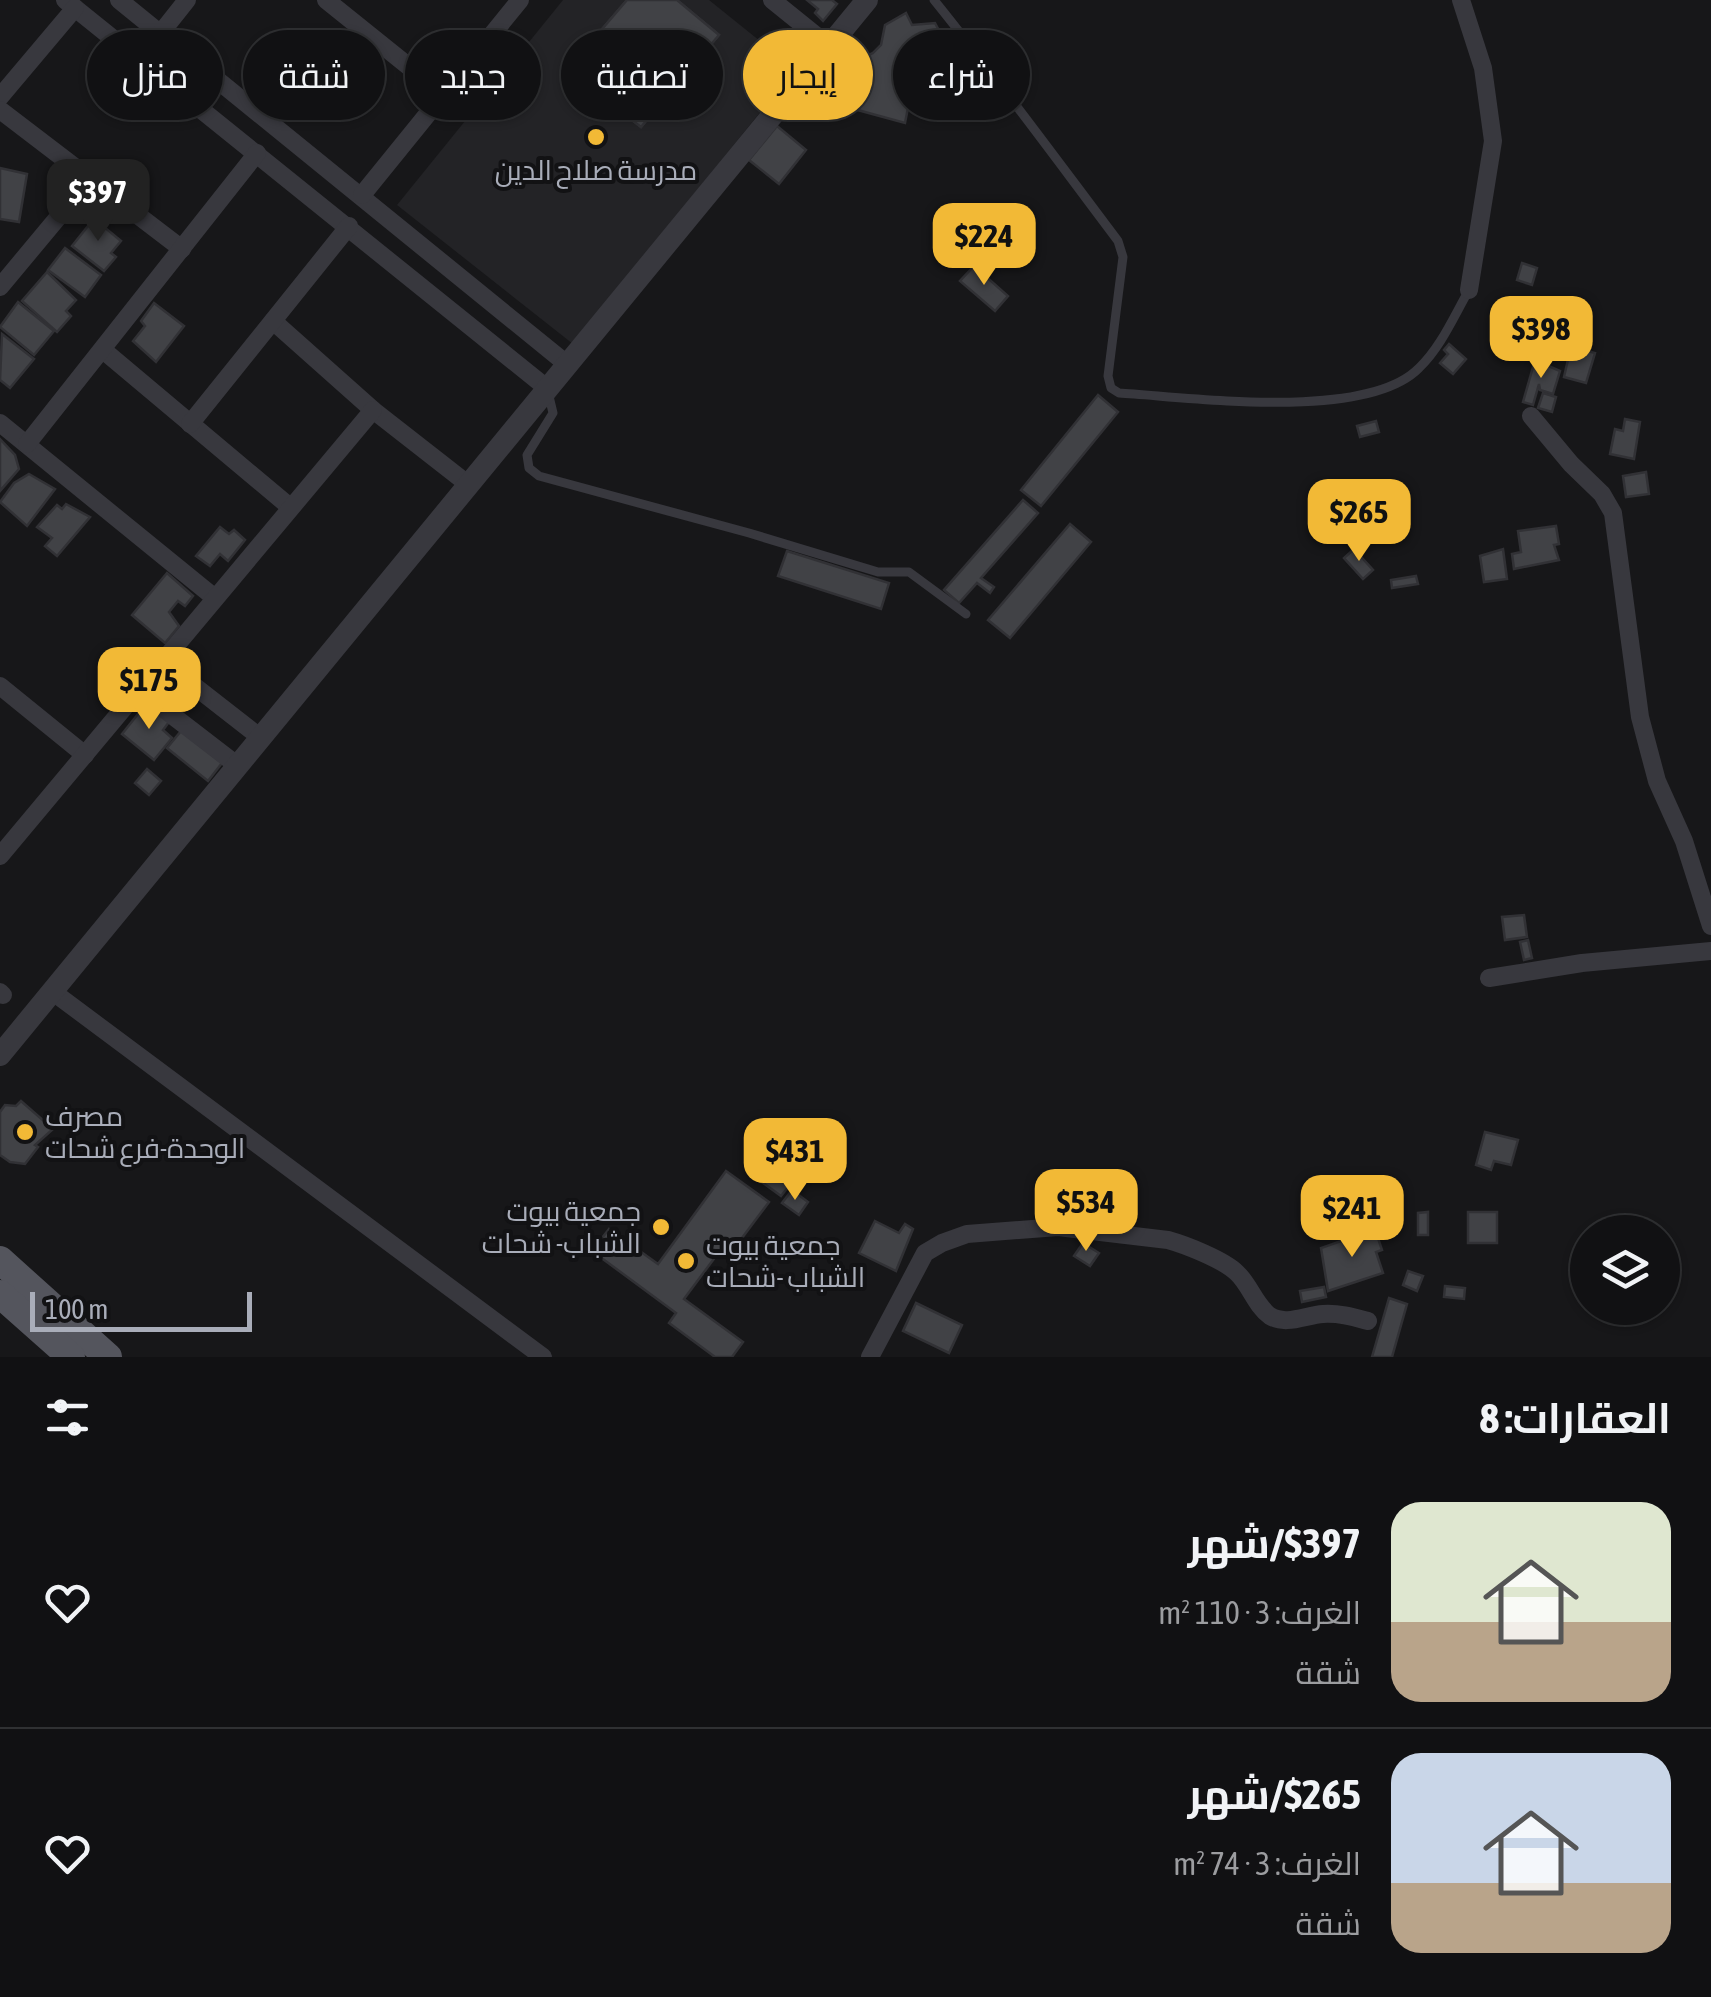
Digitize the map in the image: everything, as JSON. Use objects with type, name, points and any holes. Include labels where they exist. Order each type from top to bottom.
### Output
[{"type":"main road","points":[[0,1260],[108,1357]]},
{"type":"main road","points":[[0,1294],[69,1356]]},
{"type":"street","points":[[119,0],[155,30]]},
{"type":"street","points":[[163,30],[187,0]]},
{"type":"street","points":[[495,30],[520,0]]},
{"type":"street","points":[[772,0],[809,30]]},
{"type":"street","points":[[841,30],[866,0]]},
{"type":"street","points":[[1461,0],[1483,68],[1493,141],[1468,290]]},
{"type":"street","points":[[334,3],[405,62]]},
{"type":"street","points":[[0,97],[70,4],[548,389]]},
{"type":"street","points":[[223,84],[568,365]]},
{"type":"street","points":[[0,110],[182,248]]},
{"type":"street","points":[[362,195],[422,120]]},
{"type":"street","points":[[0,1055],[768,120]]},
{"type":"street","points":[[27,444],[257,153]]},
{"type":"street","points":[[4,276],[90,179]]},
{"type":"street","points":[[190,424],[349,226]]},
{"type":"street","points":[[273,321],[373,410],[469,485]]},
{"type":"street","points":[[103,350],[290,507]]},
{"type":"street","points":[[4,843],[84,755],[373,410]]},
{"type":"street","points":[[1531,416],[1614,512],[1640,717],[1657,780],[1684,841],[1711,926]]},
{"type":"street","points":[[0,423],[214,598]]},
{"type":"street","points":[[162,660],[261,738]]},
{"type":"street","points":[[0,686],[84,755]]},
{"type":"street","points":[[138,690],[238,766]]},
{"type":"street","points":[[1489,978],[1711,951]]},
{"type":"street","points":[[53,992],[543,1357]]},
{"type":"street","points":[[870,1357],[925,1253],[967,1234],[1058,1227],[1183,1244],[1236,1272],[1272,1318],[1289,1321],[1346,1314],[1368,1322]]},
{"type":"lane","points":[[934,0],[1118,240],[1123,257],[1108,376],[1118,393],[1285,402],[1366,394],[1396,384],[1418,370],[1468,290]]},
{"type":"lane","points":[[548,389],[553,413],[527,455],[528,468],[539,476],[878,572],[909,572],[966,614]]},
{"type":"shaded area","name":"مدرسة صلاح الدين","points":[[563,0],[709,0],[746,30],[743,30],[743,120],[754,120],[573,344],[397,205],[466,120],[541,120],[539,30]]},
{"type":"building","points":[[627,0],[677,0],[713,30],[601,30]]},
{"type":"building","points":[[627,0],[677,0],[713,30],[601,30]]},
{"type":"building","points":[[807,0],[832,0],[837,4],[823,21],[815,13],[818,9]]},
{"type":"building","points":[[906,13],[912,25],[935,23],[939,30],[893,30],[893,120],[873,114],[873,53],[881,45],[885,25]]},
{"type":"building","points":[[777,126],[806,150],[779,184],[749,160]]},
{"type":"building","points":[[0,168],[27,174],[19,222],[0,219]]},
{"type":"building","points":[[96,216],[121,241],[111,253],[116,257],[104,271],[72,246]]},
{"type":"building","points":[[65,248],[101,275],[85,297],[48,270]]},
{"type":"building","points":[[1522,263],[1537,268],[1532,285],[1517,280]]},
{"type":"building","points":[[974,266],[1008,296],[995,311],[960,281]]},
{"type":"building","points":[[47,272],[76,300],[66,311],[71,316],[57,332],[22,301]]},
{"type":"building","points":[[18,302],[54,331],[34,355],[0,327]]},
{"type":"building","points":[[154,303],[184,326],[156,362],[133,341],[145,326],[141,321]]},
{"type":"building","points":[[2,334],[34,359],[10,388],[0,380]]},
{"type":"building","points":[[1449,344],[1466,359],[1453,374],[1440,363],[1448,354],[1444,350]]},
{"type":"building","points":[[1571,346],[1595,353],[1586,383],[1564,377]]},
{"type":"building","points":[[1535,360],[1560,371],[1553,394],[1540,390],[1539,384],[1533,405],[1523,402]]},
{"type":"building","points":[[1543,393],[1556,397],[1552,412],[1538,408]]},
{"type":"building","points":[[1098,395],[1118,412],[1041,506],[1021,490]]},
{"type":"building","points":[[1625,419],[1640,422],[1634,459],[1610,454],[1615,429],[1623,431]]},
{"type":"building","points":[[1376,421],[1379,432],[1360,437],[1357,426]]},
{"type":"building","points":[[0,439],[15,455],[19,469],[0,491]]},
{"type":"building","points":[[1646,472],[1649,494],[1626,497],[1623,476]]},
{"type":"building","points":[[29,474],[55,489],[27,526],[0,502],[14,483]]},
{"type":"building","points":[[1023,500],[1038,513],[981,578],[994,587],[990,593],[977,583],[959,603],[944,590]]},
{"type":"building","points":[[66,504],[90,517],[57,556],[45,546],[52,538],[37,527],[57,505],[62,509]]},
{"type":"building","points":[[1070,524],[1091,542],[1010,638],[988,620]]},
{"type":"building","points":[[1556,526],[1559,544],[1554,545],[1559,560],[1514,569],[1512,554],[1521,552],[1518,531]]},
{"type":"building","points":[[220,527],[229,534],[234,530],[245,540],[228,561],[220,554],[210,566],[196,556]]},
{"type":"building","points":[[1354,549],[1373,570],[1363,579],[1344,558]]},
{"type":"building","points":[[1503,549],[1507,579],[1484,582],[1480,556]]},
{"type":"building","points":[[787,551],[889,583],[881,609],[778,576]]},
{"type":"building","points":[[167,573],[193,596],[185,606],[178,601],[169,612],[179,626],[165,643],[132,615]]},
{"type":"building","points":[[1416,576],[1418,584],[1392,588],[1391,580]]},
{"type":"building","points":[[146,704],[169,722],[163,730],[172,738],[154,760],[122,734]]},
{"type":"building","points":[[181,731],[222,763],[208,781],[167,748]]},
{"type":"building","points":[[147,769],[161,781],[149,795],[135,783]]},
{"type":"building","points":[[1524,915],[1527,937],[1505,940],[1502,917]]},
{"type":"building","points":[[1528,940],[1532,958],[1524,960],[1520,942]]},
{"type":"building","name":"مصرف الوحدة-فرع شحات","points":[[21,1101],[53,1129],[35,1145],[38,1147],[25,1164],[10,1162],[0,1155],[0,1112],[5,1105],[16,1106]]},
{"type":"building","points":[[1485,1132],[1518,1140],[1511,1165],[1494,1161],[1491,1170],[1476,1165]]},
{"type":"building","points":[[763,1166],[789,1186],[781,1196],[755,1177]]},
{"type":"building","name":"جمعية بيوت الشباب -شحات","points":[[726,1171],[769,1202],[727,1258],[719,1252],[684,1299],[743,1342],[732,1357],[715,1357],[669,1323],[676,1313],[592,1251],[609,1229],[658,1264]]},
{"type":"building","points":[[792,1190],[808,1202],[799,1215],[782,1203]]},
{"type":"building","points":[[1428,1212],[1428,1235],[1418,1235],[1418,1213]]},
{"type":"building","points":[[1468,1212],[1497,1212],[1497,1243],[1468,1243]]},
{"type":"building","points":[[875,1221],[899,1233],[905,1224],[913,1229],[896,1271],[859,1253]]},
{"type":"building","points":[[1375,1229],[1382,1250],[1376,1252],[1383,1273],[1328,1291],[1321,1248]]},
{"type":"building","points":[[1083,1243],[1099,1253],[1090,1266],[1074,1256]]},
{"type":"building","points":[[1408,1271],[1423,1276],[1417,1291],[1403,1285]]},
{"type":"building","points":[[1445,1286],[1465,1288],[1464,1299],[1444,1297]]},
{"type":"building","points":[[1324,1287],[1326,1297],[1302,1302],[1300,1291]]},
{"type":"building","points":[[1389,1298],[1407,1304],[1392,1357],[1372,1357]]},
{"type":"building","points":[[916,1303],[962,1325],[949,1353],[903,1331]]},
{"type":"place","name":"مدرسة صلاح الدين","points":[[596,137]]},
{"type":"place","name":"مصرف الوحدة-فرع شحات","points":[[25,1132]]},
{"type":"place","name":"جمعية بيوت الشباب- شحات","points":[[661,1227]]},
{"type":"place","name":"جمعية بيوت الشباب -شحات","points":[[686,1261]]}]
